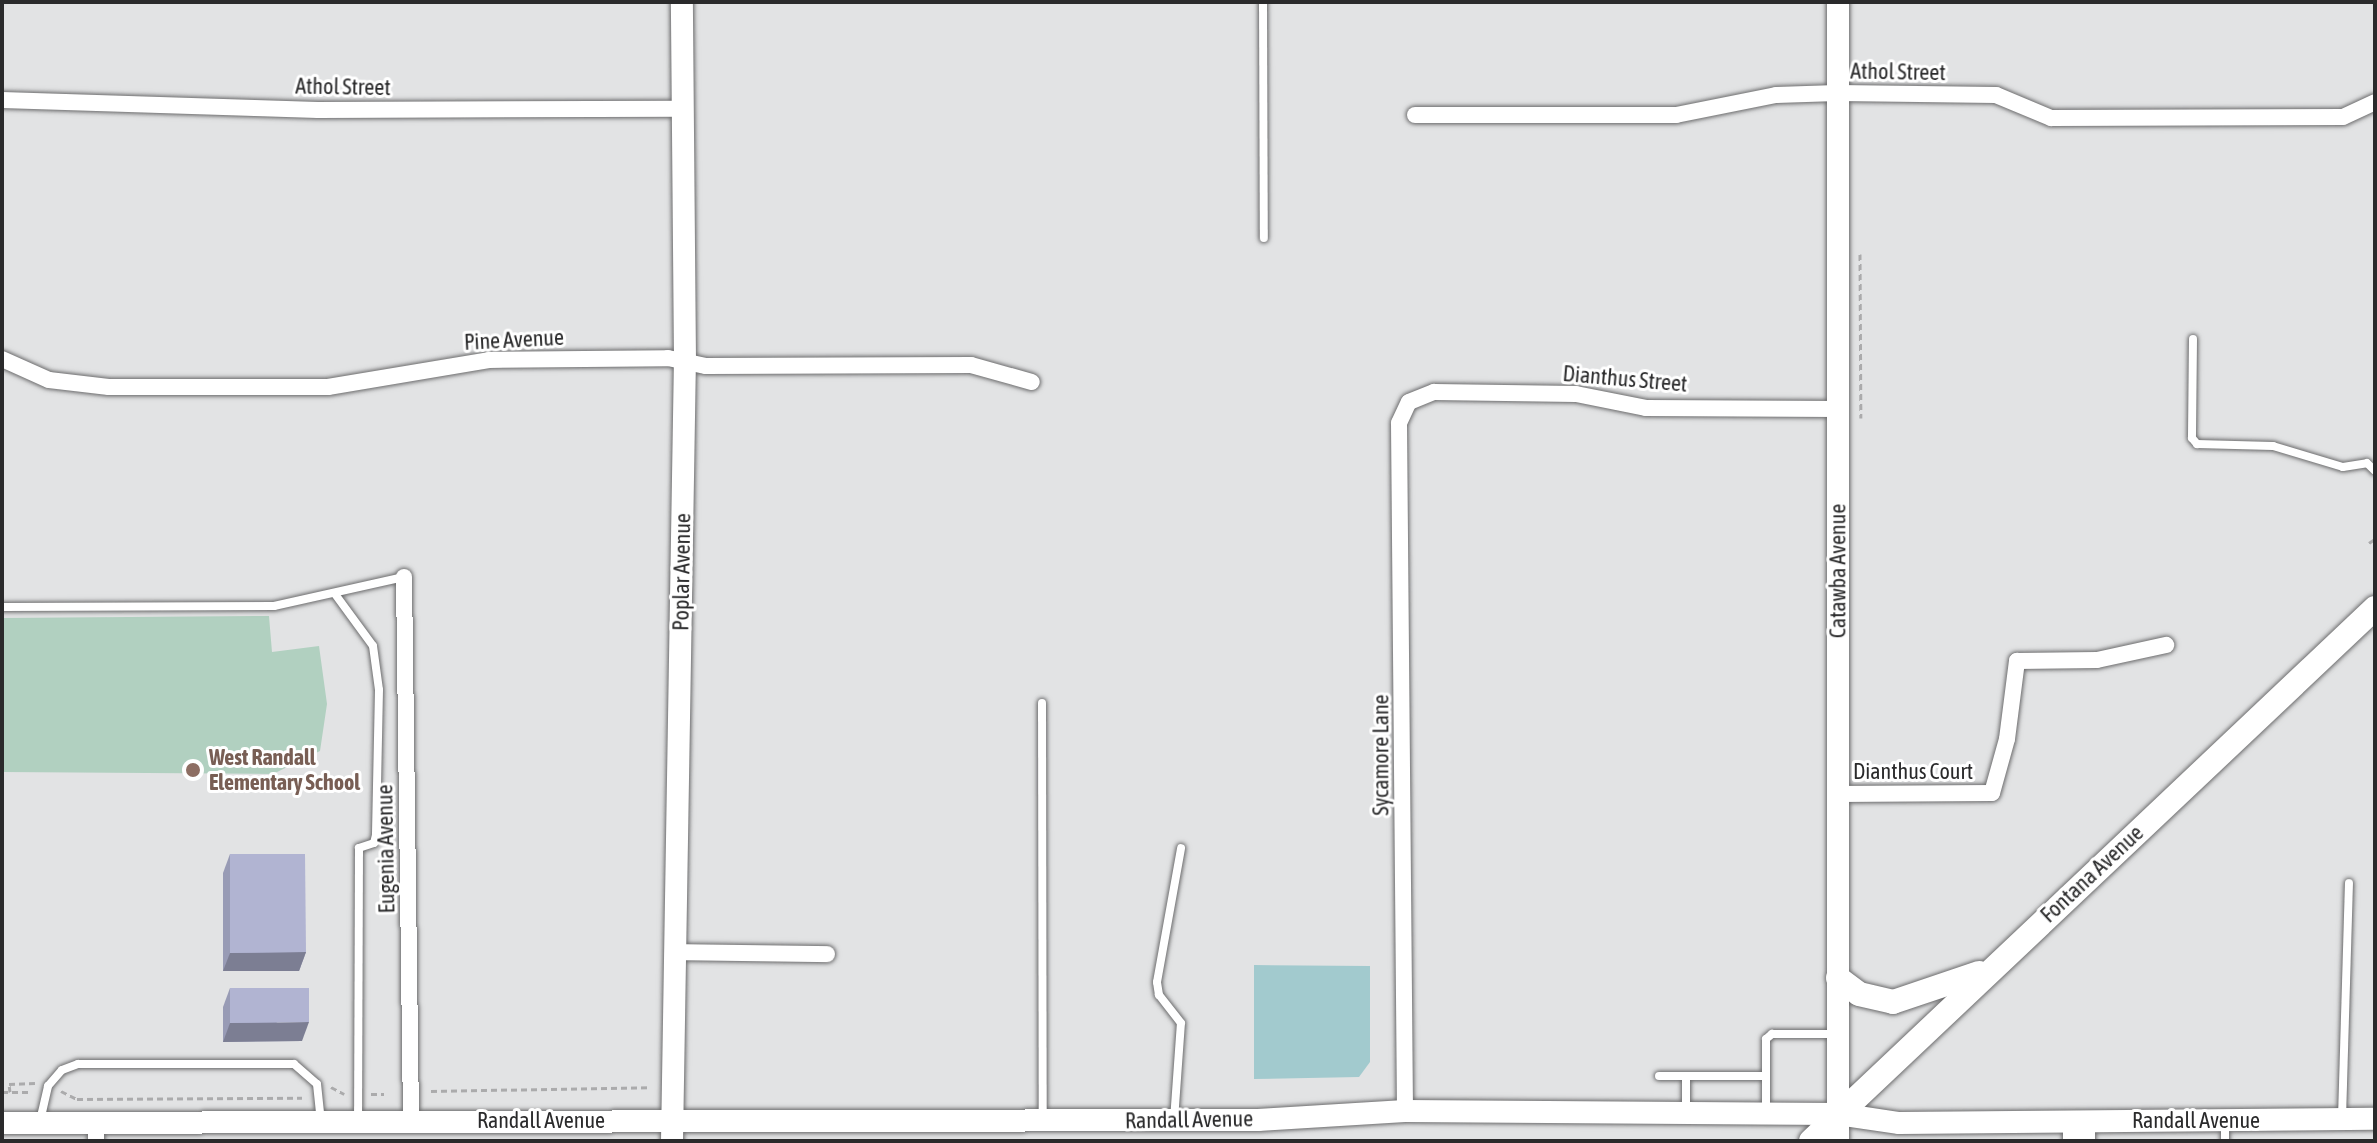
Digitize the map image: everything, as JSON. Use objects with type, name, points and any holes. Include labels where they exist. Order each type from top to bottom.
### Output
[{"type":"main road","name":"Fontana Avenue","points":[[1811,1141],[2375,608]]},
{"type":"main road","points":[[1838,978],[1859,994],[1893,1002],[1993,968]]},
{"type":"street","name":"Poplar Avenue","points":[[672,1131],[685,361],[682,2]]},
{"type":"street","name":"Catawba Avenue","points":[[1838,2],[1838,1141]]},
{"type":"street","name":"Athol Street","points":[[1415,115],[1676,115],[1776,95],[1837,93],[1996,95],[2051,118],[2343,117],[2375,102]]},
{"type":"street","name":"Athol Street","points":[[2,100],[318,110],[684,109]]},
{"type":"street","name":"Pine Avenue","points":[[2,359],[49,380],[109,387],[328,387],[489,360],[971,365],[1032,382]]},
{"type":"street","name":"Dianthus Street","points":[[1409,402],[1434,392],[1576,394],[1646,408],[1838,409]]},
{"type":"street","name":"Sycamore Lane","points":[[1405,1111],[1399,423],[1409,402]]},
{"type":"street","name":"Eugenia Avenue","points":[[404,577],[411,1121]]},
{"type":"street","name":"Dianthus Court","points":[[1837,794],[1992,793],[2007,739],[2017,661],[2097,660],[2166,645]]},
{"type":"street","points":[[675,952],[827,954]]},
{"type":"street","name":"Randall Avenue","points":[[2,1123],[40,1123],[96,1132],[321,1121],[411,1121],[672,1131],[1174,1120],[1405,1111],[1838,1114],[1899,1123],[2079,1131],[2225,1130],[2342,1119],[2375,1119]]},
{"type":"lane","points":[[1263,2],[1264,238]]},
{"type":"lane","points":[[2193,339],[2192,438],[2197,444],[2273,446],[2343,467],[2367,463],[2375,456]]},
{"type":"lane","points":[[2367,463],[2375,471]]},
{"type":"lane","points":[[2,607],[274,606],[404,577]]},
{"type":"lane","points":[[335,594],[373,646],[379,690],[376,835],[374,843],[359,848],[358,1121]]},
{"type":"lane","points":[[1042,703],[1043,1121]]},
{"type":"lane","points":[[1174,1120],[1181,1023],[1159,995],[1157,982],[1181,848]]},
{"type":"lane","points":[[2342,1119],[2349,883]]},
{"type":"lane","points":[[1766,1114],[1766,1039],[1772,1034],[1838,1034]]},
{"type":"lane","points":[[40,1123],[48,1086],[62,1070],[78,1064],[294,1064],[317,1084],[321,1121]]},
{"type":"lane","points":[[1659,1076],[1766,1076]]},
{"type":"lane","points":[[1686,1076],[1686,1114]]},
{"type":"path","points":[[1860,244],[1861,418]]},
{"type":"path","points":[[2369,543],[2375,539]]},
{"type":"path","points":[[431,1091],[651,1087]]},
{"type":"path","points":[[61,1091],[77,1099],[302,1098]]},
{"type":"path","points":[[2,1092],[28,1092]]},
{"type":"green space","points":[[269,616],[272,652],[319,646],[327,704],[320,751],[273,774],[2,772],[2,618]]},
{"type":"water","points":[[1254,965],[1370,966],[1370,1062],[1359,1077],[1254,1079]]},
{"type":"building","points":[[230,854],[305,854],[306,952],[230,953]]},
{"type":"building","points":[[230,988],[309,988],[309,1022],[230,1023]]},
{"type":"place","name":"West Randall Elementary School","points":[[193,770]]}]
